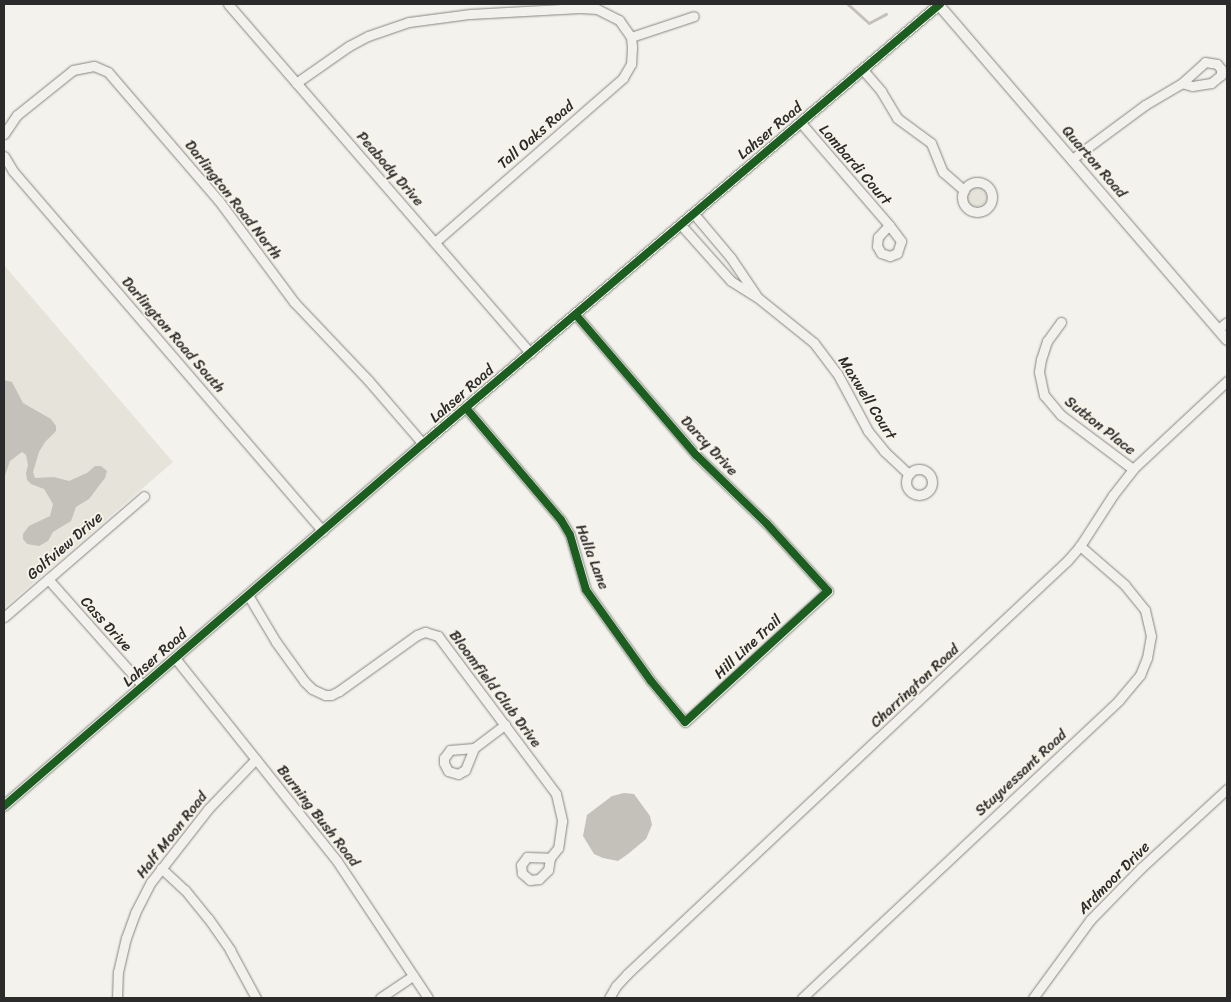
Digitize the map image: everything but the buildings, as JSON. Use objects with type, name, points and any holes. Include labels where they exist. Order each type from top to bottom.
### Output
[{"type":"street","name":"Peabody Drive","points":[[228,4],[530,353]]},
{"type":"street","name":"Lahser Road","points":[[4,806],[423,444],[939,4]]},
{"type":"street","name":"Quarton Road","points":[[939,4],[1227,340]]},
{"type":"street","points":[[296,83],[338,53],[368,36],[400,25],[446,16],[597,9],[619,20],[630,37],[694,16]]},
{"type":"street","name":"Tall Oaks Road","points":[[435,242],[615,86],[631,64],[633,55],[630,37]]},
{"type":"street","name":"Darlington Road North","points":[[4,134],[17,115],[74,70],[94,66],[108,72],[219,201],[294,302],[368,380],[423,444]]},
{"type":"street","points":[[863,70],[881,91],[897,118],[931,143],[943,172],[964,190]]},
{"type":"street","points":[[1072,159],[1145,105],[1182,83]]},
{"type":"street","name":"Lombardi Court","points":[[801,123],[889,225]]},
{"type":"street","name":"Darlington Road South","points":[[4,156],[13,171],[323,531]]},
{"type":"street","name":"Maxwell Court","points":[[694,214],[731,258],[757,297]]},
{"type":"street","name":"Maxwell Court","points":[[681,225],[731,281],[757,297],[804,334],[822,352],[842,381],[863,422],[876,442],[909,474]]},
{"type":"street","name":"Darcy Drive","points":[[576,315],[696,455],[767,524],[828,591]]},
{"type":"street","name":"Sutton Place","points":[[1061,322],[1047,340],[1041,358],[1040,372],[1044,395],[1061,415],[1133,469]]},
{"type":"street","points":[[1218,329],[1227,322]]},
{"type":"street","name":"Charrington Road","points":[[609,998],[616,986],[627,974],[928,693],[1080,546],[1109,501],[1133,469],[1227,381]]},
{"type":"street","name":"Halla Lane","points":[[466,408],[561,520],[572,540],[586,590],[652,681],[685,722]]},
{"type":"street","name":"Golfview Drive","points":[[4,617],[144,496]]},
{"type":"street","name":"Stuyvessant Road","points":[[802,998],[1119,700],[1140,675],[1147,658],[1151,636],[1145,610],[1125,585],[1080,546]]},
{"type":"street","name":"Cass Drive","points":[[48,579],[142,686]]},
{"type":"street","name":"Hill Line Trail","points":[[685,722],[828,591]]},
{"type":"street","name":"Bloomfield Club Drive","points":[[248,595],[297,671],[318,693],[331,695],[339,691],[411,638],[425,632],[432,632],[442,641],[550,785],[559,803],[563,829],[558,848],[550,858]]},
{"type":"street","name":"Burning Bush Road","points":[[175,658],[342,868],[428,998]]},
{"type":"street","points":[[474,748],[505,725]]},
{"type":"street","name":"Half Moon Road","points":[[117,998],[118,972],[126,938],[135,912],[161,868],[208,809],[256,758]]},
{"type":"street","name":"Ardmoor Drive","points":[[1033,998],[1096,913],[1227,789]]},
{"type":"street","points":[[161,868],[185,890],[208,918],[230,950],[256,998]]},
{"type":"street","points":[[380,998],[413,976]]},
{"type":"shaded area","points":[[977,187],[984,190],[987,197],[984,204],[977,207],[970,204],[967,197],[970,190]]},
{"type":"shaded area","points":[[4,265],[173,462],[4,608]]},
{"type":"shaded area","points":[[4,380],[12,382],[23,403],[51,419],[56,426],[56,431],[45,442],[39,452],[33,472],[35,478],[54,477],[69,481],[87,473],[95,466],[101,466],[107,471],[105,478],[89,499],[76,507],[71,521],[53,532],[48,541],[39,546],[27,544],[23,539],[23,534],[29,526],[50,516],[53,504],[44,489],[31,484],[27,480],[28,465],[26,455],[22,452],[10,461],[4,478]]},
{"type":"shaded area","points":[[624,793],[634,794],[650,816],[652,825],[646,839],[618,861],[603,858],[594,854],[583,836],[587,815],[612,796]]},
{"type":"waterway","points":[[848,4],[869,23],[886,14]]},
{"type":"cycle path","points":[[4,806],[423,444],[940,4]]},
{"type":"cycle path","points":[[466,408],[561,520],[570,535],[586,590],[651,681],[685,722],[828,591],[767,524],[696,455],[576,315]]}]
